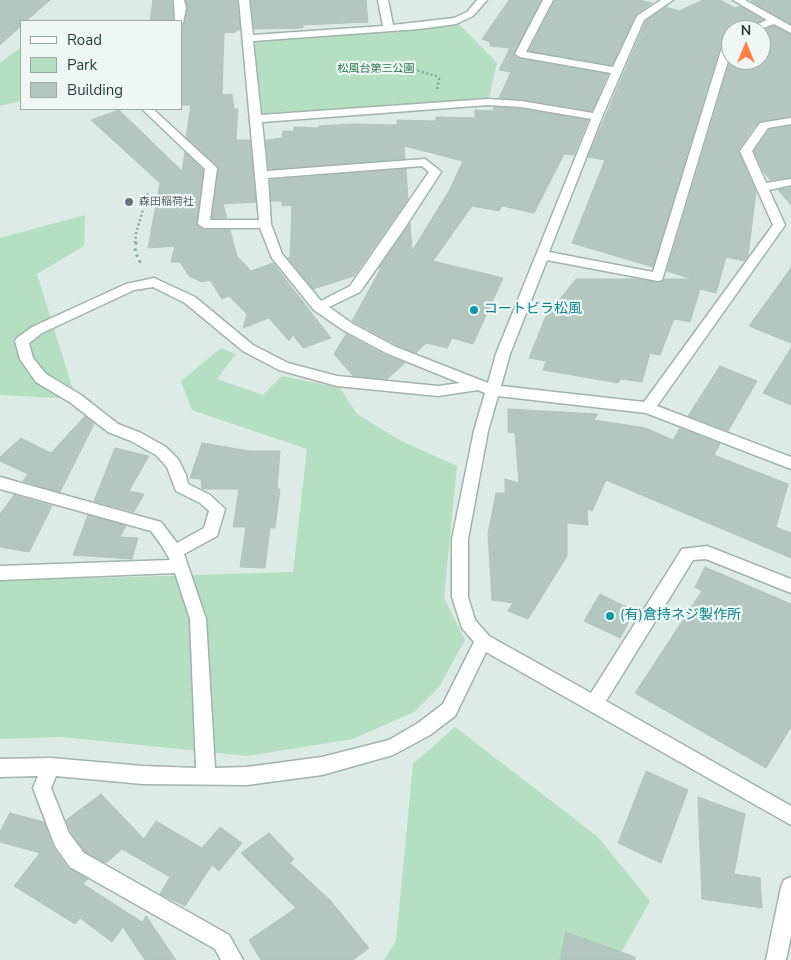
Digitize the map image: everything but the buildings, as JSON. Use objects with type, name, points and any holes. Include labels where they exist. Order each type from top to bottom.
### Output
[{"type":"street","points":[[179,0],[182,8],[180,20]]},
{"type":"street","points":[[244,0],[262,175],[265,224],[276,255],[319,308],[348,327],[391,350],[485,387]]},
{"type":"street","points":[[383,0],[388,28]]},
{"type":"street","points":[[249,38],[419,26],[456,21],[470,14],[482,0]]},
{"type":"street","points":[[548,0],[520,54],[616,71]]},
{"type":"street","points":[[668,0],[640,18],[596,117],[542,255],[485,387],[476,458],[458,560],[460,597],[468,624],[483,641],[791,816]]},
{"type":"street","points":[[738,0],[791,30]]},
{"type":"street","points":[[542,255],[658,277],[721,67]]},
{"type":"street","points":[[256,119],[469,102],[521,104],[596,117]]},
{"type":"street","points":[[148,110],[211,168],[204,224],[265,224]]},
{"type":"street","points":[[648,408],[785,227],[746,151],[764,126],[791,121]]},
{"type":"street","points":[[262,175],[425,162],[435,172],[355,289],[319,308]]},
{"type":"street","points":[[764,187],[791,182]]},
{"type":"street","points":[[0,573],[177,559],[211,532],[217,510],[204,498],[181,487],[173,463],[161,451],[136,437],[113,428],[76,399],[41,378],[27,359],[22,341],[37,330],[131,287],[154,282],[190,300],[248,348],[284,367],[337,381],[438,390],[485,387],[648,408],[791,463]]},
{"type":"street","points":[[0,483],[156,526],[177,559],[198,619],[206,777]]},
{"type":"street","points":[[595,703],[688,554],[707,552],[791,586]]},
{"type":"street","points":[[0,768],[51,767],[143,776],[206,777],[248,776],[322,766],[393,747],[424,729],[449,710],[483,641]]},
{"type":"street","points":[[51,767],[42,788],[62,839],[77,860],[222,942],[233,960]]},
{"type":"street","points":[[776,960],[791,887]]},
{"type":"path","points":[[409,68],[436,76],[439,79],[436,87],[437,91],[460,91],[469,102]]},
{"type":"path","points":[[148,193],[136,233],[136,252],[144,269],[154,282]]},
{"type":"green space","name":"松風台第三公園","points":[[456,21],[497,63],[488,102],[256,119],[253,40]]},
{"type":"green space","points":[[20,48],[20,101],[0,106],[0,63]]},
{"type":"green space","points":[[85,215],[84,246],[37,274],[76,399],[0,395],[0,238]]},
{"type":"green space","points":[[221,348],[236,354],[217,379],[263,395],[282,376],[340,388],[357,414],[401,441],[457,466],[444,598],[465,640],[439,687],[414,712],[353,739],[247,756],[62,737],[0,739],[0,581],[293,572],[307,449],[192,410],[181,381]]},
{"type":"green space","points":[[455,727],[598,837],[650,901],[617,960],[384,960],[396,941],[413,764]]},
{"type":"place","name":"森田稲荷社","points":[[129,202]]},
{"type":"place","name":"コートビラ松風","points":[[474,310]]},
{"type":"place","name":"(有)倉持ネジ製作所","points":[[610,616]]}]
